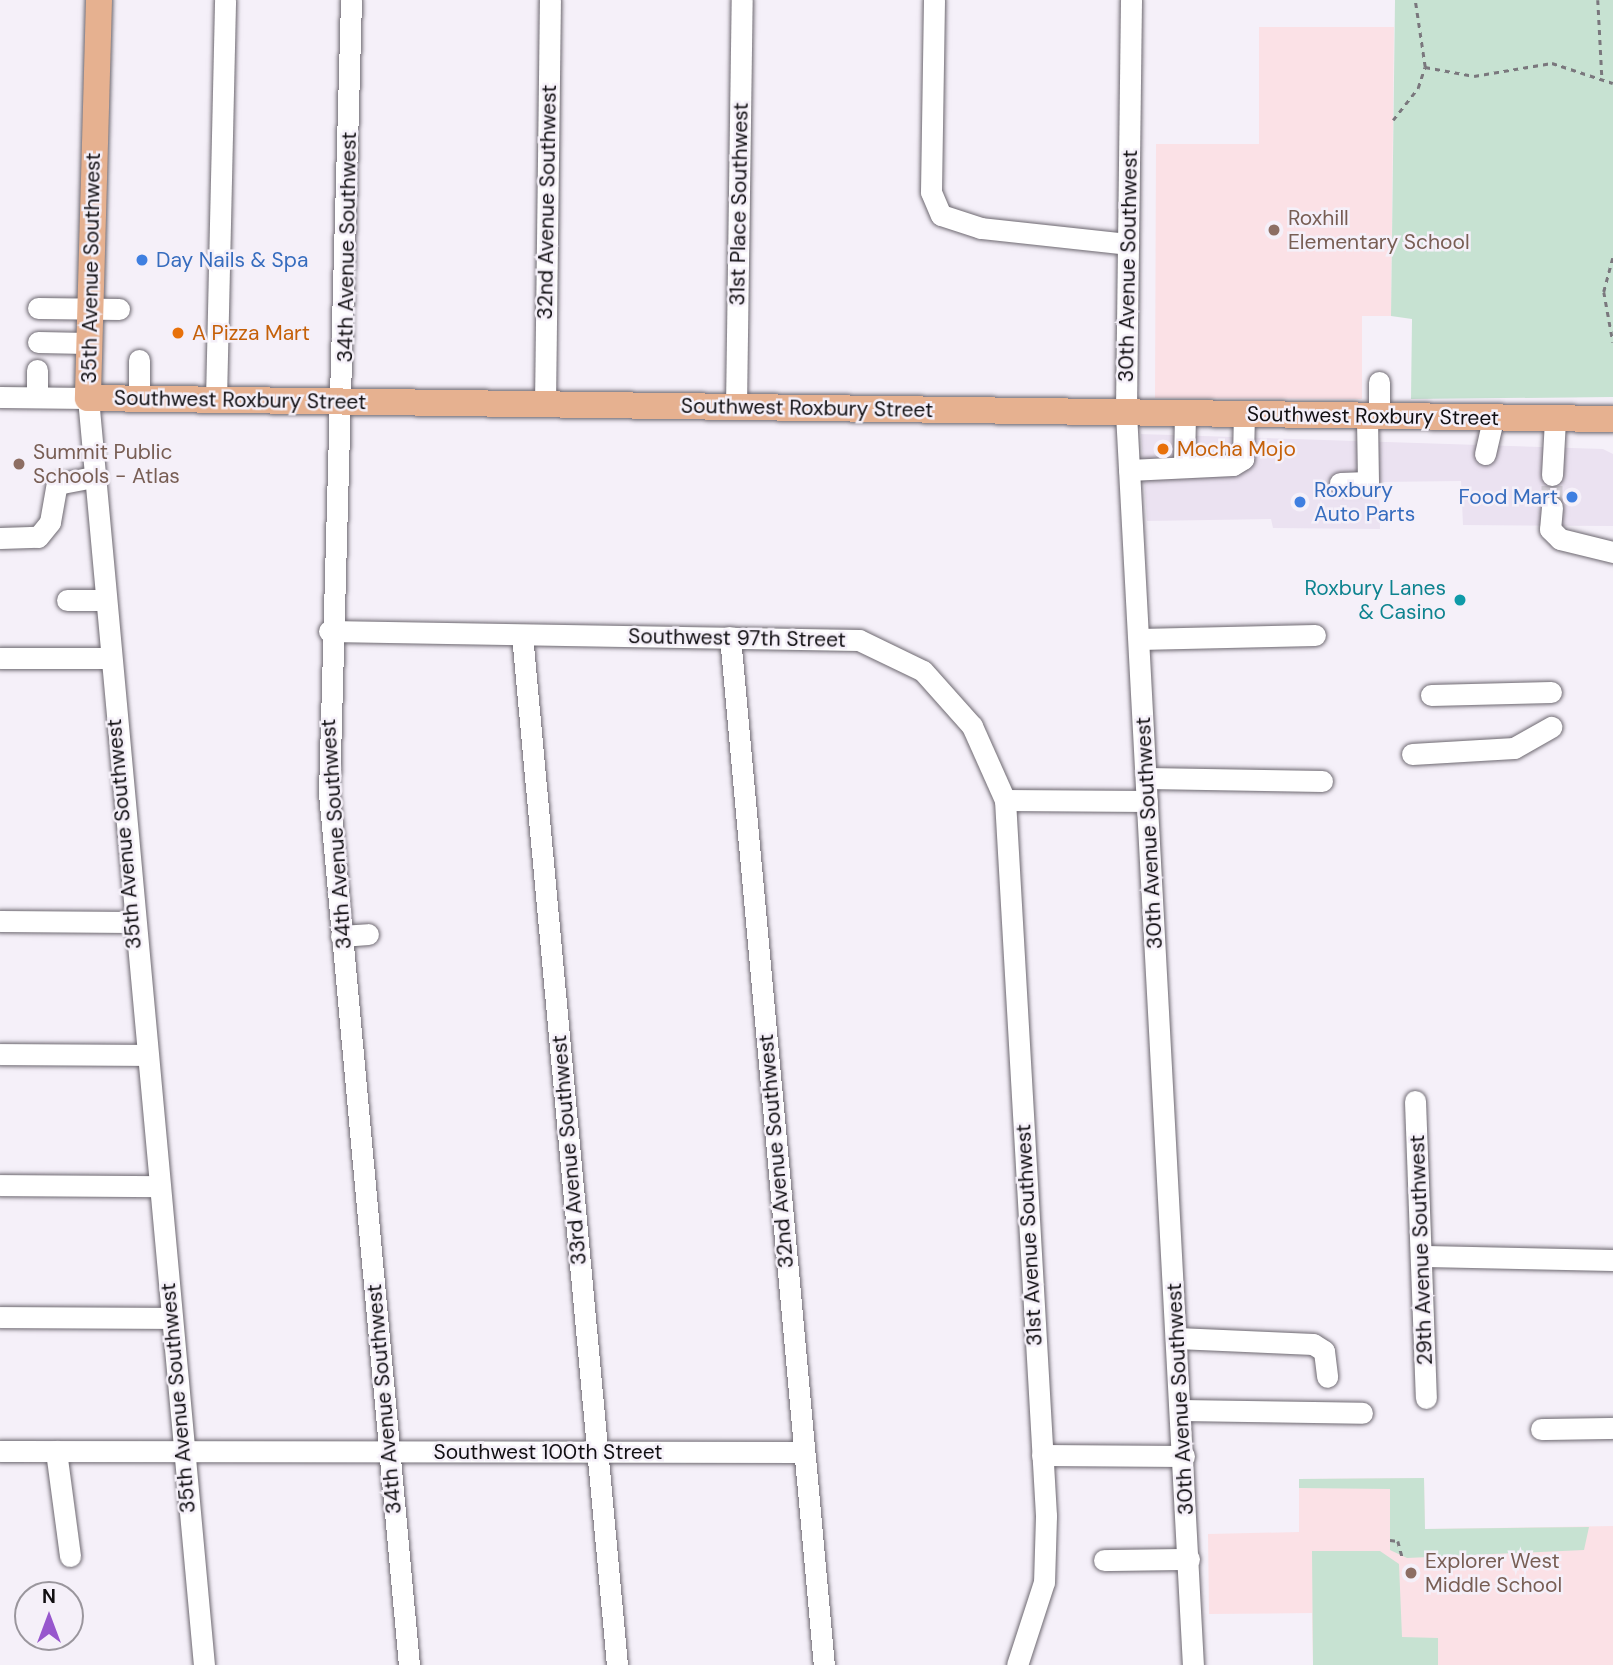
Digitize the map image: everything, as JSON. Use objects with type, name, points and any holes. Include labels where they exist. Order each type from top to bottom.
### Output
[{"type":"main road","name":"35th Avenue Southwest","points":[[88,398],[87,343],[99,0]]},
{"type":"main road","name":"Southwest Roxbury Street","points":[[88,398],[1613,419]]},
{"type":"street","points":[[216,400],[225,0]]},
{"type":"street","name":"34th Avenue Southwest","points":[[351,0],[344,401],[330,631],[329,793],[409,1665]]},
{"type":"street","name":"32nd Avenue Southwest","points":[[545,405],[550,0]]},
{"type":"street","name":"31st Place Southwest","points":[[736,407],[742,0]]},
{"type":"street","points":[[934,0],[931,192],[941,215],[981,228],[1128,244]]},
{"type":"street","name":"30th Avenue Southwest","points":[[1131,0],[1126,413],[1194,1665]]},
{"type":"street","points":[[38,308],[119,309]]},
{"type":"street","points":[[38,342],[87,343]]},
{"type":"street","points":[[139,360],[139,399]]},
{"type":"street","points":[[37,370],[37,397]]},
{"type":"street","points":[[1340,483],[1368,482],[1373,417],[1379,382]]},
{"type":"street","name":"Southwest Roxbury Street","points":[[0,397],[88,398]]},
{"type":"street","name":"35th Avenue Southwest","points":[[88,398],[107,658],[204,1665]]},
{"type":"street","points":[[1184,466],[1185,412]]},
{"type":"street","points":[[1129,470],[1243,459],[1244,413]]},
{"type":"street","points":[[1485,454],[1493,418]]},
{"type":"street","points":[[1552,475],[1555,419]]},
{"type":"street","points":[[0,538],[38,537],[50,522],[57,484],[93,477]]},
{"type":"street","points":[[1552,507],[1550,529],[1560,539],[1613,552]]},
{"type":"street","points":[[67,600],[103,600]]},
{"type":"street","name":"Southwest 97th Street","points":[[330,631],[859,640],[894,653],[953,699],[993,762],[1005,800]]},
{"type":"street","name":"33rd Avenue Southwest","points":[[522,635],[617,1665]]},
{"type":"street","points":[[1139,639],[1315,635]]},
{"type":"street","name":"32nd Avenue Southwest","points":[[730,637],[824,1665]]},
{"type":"street","points":[[0,658],[107,658]]},
{"type":"street","points":[[1431,695],[1551,692]]},
{"type":"street","points":[[1412,754],[1514,748],[1551,726]]},
{"type":"street","points":[[1147,778],[1322,781]]},
{"type":"street","points":[[1005,800],[1147,801]]},
{"type":"street","name":"31st Avenue Southwest","points":[[1005,800],[1042,1455],[1044,1582],[1017,1665]]},
{"type":"street","points":[[0,921],[132,922]]},
{"type":"street","points":[[341,936],[368,934]]},
{"type":"street","points":[[0,1054],[145,1055]]},
{"type":"street","name":"29th Avenue Southwest","points":[[1415,1101],[1424,1256],[1426,1398]]},
{"type":"street","points":[[0,1185],[157,1186]]},
{"type":"street","points":[[1424,1256],[1613,1260]]},
{"type":"street","points":[[0,1317],[171,1318]]},
{"type":"street","points":[[1177,1338],[1313,1344],[1324,1351],[1327,1377]]},
{"type":"street","points":[[1181,1410],[1362,1413]]},
{"type":"street","points":[[1541,1429],[1613,1428]]},
{"type":"street","name":"Southwest 100th Street","points":[[0,1451],[803,1452]]},
{"type":"street","points":[[55,1451],[70,1556]]},
{"type":"street","points":[[1042,1455],[1184,1456]]},
{"type":"street","points":[[1104,1560],[1189,1559]]},
{"type":"path","points":[[1393,120],[1418,88],[1425,67],[1415,0]]},
{"type":"path","points":[[1598,0],[1602,76]]},
{"type":"path","points":[[1425,67],[1474,76],[1552,63],[1602,76],[1613,83]]},
{"type":"path","points":[[1613,258],[1604,292],[1613,342]]},
{"type":"path","points":[[1390,1540],[1398,1541],[1402,1556]]},
{"type":"shaded area","name":"Roxhill Elementary School","points":[[1259,27],[1394,27],[1391,316],[1362,316],[1362,399],[1155,398],[1156,144],[1259,144]]},
{"type":"shaded area","points":[[1141,434],[1603,449],[1613,454],[1613,526],[1463,525],[1461,481],[1379,482],[1380,529],[1273,528],[1271,519],[1147,521]]},
{"type":"shaded area","name":"Explorer West Middle School","points":[[1424,1478],[1425,1529],[1613,1526],[1613,1665],[1313,1665],[1312,1613],[1209,1614],[1208,1534],[1299,1532],[1299,1479]]},
{"type":"green space","points":[[1395,0],[1613,0],[1613,397],[1411,399],[1412,319],[1391,316]]},
{"type":"green space","points":[[1424,1478],[1425,1529],[1589,1527],[1584,1550],[1407,1558],[1390,1550],[1390,1489],[1299,1488],[1299,1479]]},
{"type":"green space","points":[[1312,1551],[1380,1551],[1399,1564],[1402,1637],[1438,1638],[1438,1665],[1313,1665]]},
{"type":"tunnel","points":[[1552,475],[1552,507]]},
{"type":"place","name":"Roxhill Elementary School","points":[[1274,230]]},
{"type":"place","name":"Day Nails & Spa","points":[[142,260]]},
{"type":"place","name":"A Pizza Mart","points":[[178,333]]},
{"type":"place","name":"Mocha Mojo","points":[[1163,449]]},
{"type":"place","name":"Summit Public Schools - Atlas","points":[[19,464]]},
{"type":"place","name":"Food Mart","points":[[1572,497]]},
{"type":"place","name":"Roxbury Auto Parts","points":[[1300,502]]},
{"type":"place","name":"Roxbury Lanes & Casino","points":[[1460,600]]},
{"type":"place","name":"Explorer West Middle School","points":[[1411,1573]]}]
